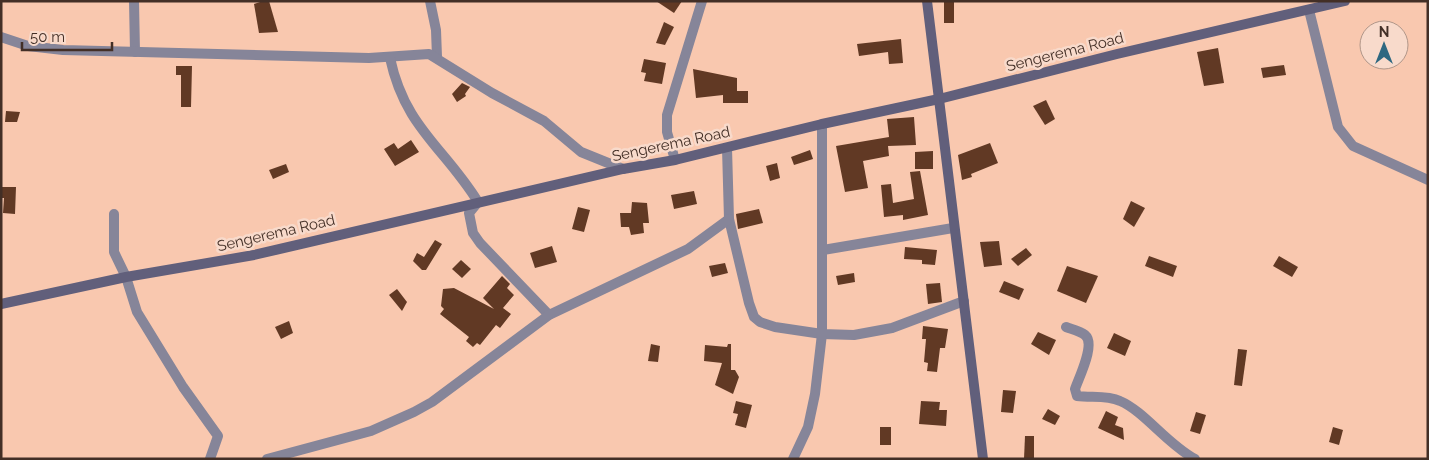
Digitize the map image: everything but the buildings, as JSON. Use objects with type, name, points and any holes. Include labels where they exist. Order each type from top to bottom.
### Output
[{"type":"main road","points":[[927,1],[983,459]]},
{"type":"main road","name":"Sengerema Road","points":[[1,304],[126,277],[254,255],[623,169],[675,160],[822,124],[939,100],[1117,54],[1316,6],[1345,1]]},
{"type":"street","points":[[134,1],[135,52]]},
{"type":"street","points":[[430,1],[436,30],[437,57]]},
{"type":"street","points":[[675,160],[667,132],[667,115],[702,1]]},
{"type":"street","points":[[1316,6],[1338,127],[1353,146],[1428,180]]},
{"type":"street","points":[[1,37],[28,46],[135,52],[390,58],[401,54],[419,53],[437,57],[492,93],[544,121],[581,152],[623,169]]},
{"type":"street","points":[[390,58],[395,81],[410,114],[429,141],[463,178],[478,202],[469,213],[473,233],[480,243],[549,315]]},
{"type":"street","points":[[793,459],[808,427],[815,394],[822,334],[822,124]]},
{"type":"street","points":[[727,148],[729,219],[754,317],[766,325],[836,336],[872,333],[964,302]]},
{"type":"street","points":[[114,214],[114,252],[126,277],[141,320],[183,387],[218,436],[210,459]]},
{"type":"street","points":[[267,459],[371,431],[414,412],[432,402],[549,315],[688,249],[729,219]]},
{"type":"street","points":[[823,250],[954,228]]},
{"type":"street","points":[[1066,327],[1085,335],[1088,341],[1086,361],[1075,389],[1078,396],[1120,400],[1130,406],[1165,439],[1195,459]]}]
